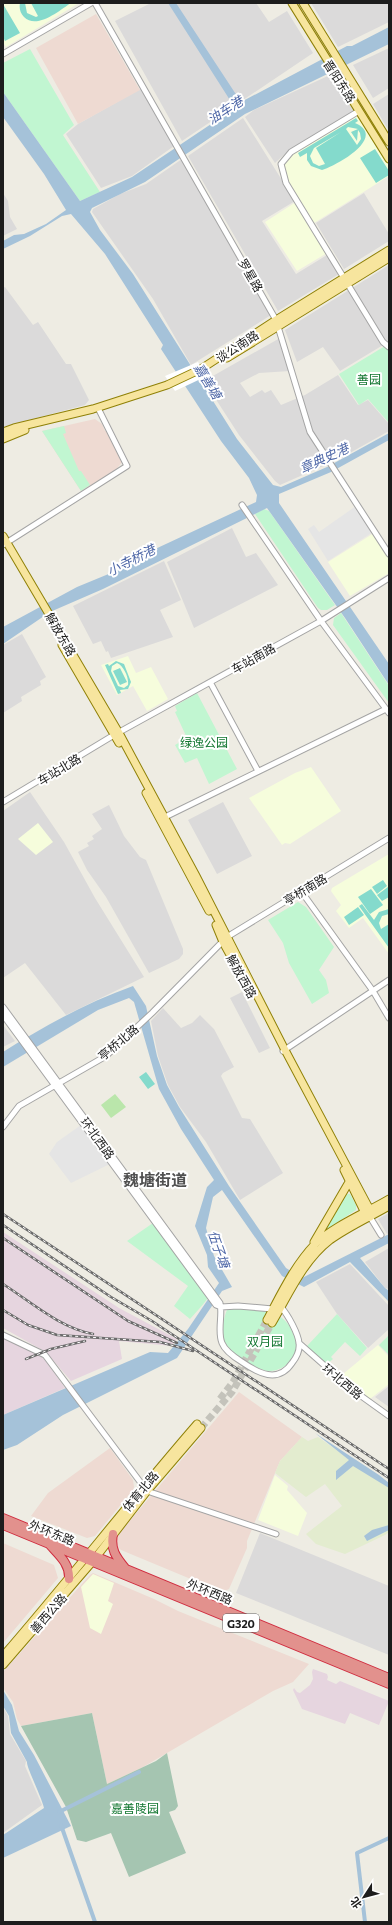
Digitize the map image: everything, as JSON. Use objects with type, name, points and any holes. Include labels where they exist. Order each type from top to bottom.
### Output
[{"type":"highway","name":"外环东路","points":[[3,1518],[91,1557]]},
{"type":"highway","name":"外环东路","points":[[3,1525],[48,1543],[91,1557]]},
{"type":"highway","points":[[113,1534],[111,1544],[113,1551],[126,1569]]},
{"type":"highway","points":[[48,1543],[64,1560],[70,1574],[70,1579]]},
{"type":"highway","name":"外环西路","points":[[91,1557],[126,1569],[389,1678]]},
{"type":"highway","name":"外环西路","points":[[91,1557],[389,1684]]},
{"type":"main road","name":"晋阳东路","points":[[292,3],[389,159]]},
{"type":"main road","name":"晋阳东路","points":[[303,3],[389,142]]},
{"type":"main road","name":"谈公南路","points":[[346,281],[389,250]]},
{"type":"main road","name":"谈公南路","points":[[3,439],[16,432],[99,410],[169,387],[202,371],[346,281],[389,258]]},
{"type":"main road","name":"谈公南路","points":[[3,432],[14,428],[99,410]]},
{"type":"main road","name":"解放东路","points":[[4,543],[40,602],[116,734]]},
{"type":"main road","name":"解放西路","points":[[116,734],[162,818],[218,928],[369,1213]]},
{"type":"main road","name":"解放西路","points":[[284,1051],[349,1182],[369,1213]]},
{"type":"main road","points":[[288,1289],[273,1309],[270,1322],[281,1307],[288,1289],[349,1182]]},
{"type":"main road","points":[[299,1269],[331,1240],[389,1200]]},
{"type":"main road","points":[[309,1251],[322,1238],[369,1213],[389,1206]]},
{"type":"main road","name":"体育北路","points":[[91,1557],[145,1488],[199,1426]]},
{"type":"main road","name":"体育北路","points":[[91,1557],[113,1534],[145,1488]]},
{"type":"main road","name":"善西公路","points":[[3,1656],[91,1557]]},
{"type":"main road","name":"善西公路","points":[[3,1664],[91,1557]]},
{"type":"street","points":[[3,54],[91,3]]},
{"type":"street","name":"罗星路","points":[[95,3],[277,323],[310,432],[389,554]]},
{"type":"street","points":[[360,111],[291,152],[281,164],[286,183],[383,342],[389,347]]},
{"type":"street","points":[[4,543],[127,466],[99,410]]},
{"type":"street","points":[[162,818],[258,771],[387,711],[321,620],[242,505]]},
{"type":"street","name":"车站南路","points":[[116,734],[321,620],[389,578]]},
{"type":"street","points":[[210,682],[258,771]]},
{"type":"street","name":"车站北路","points":[[3,802],[116,734]]},
{"type":"street","name":"亭桥南路","points":[[225,939],[389,838]]},
{"type":"street","points":[[301,891],[373,991],[389,1018]]},
{"type":"street","name":"亭桥北路","points":[[3,1127],[19,1106],[106,1056],[152,1013],[225,939]]},
{"type":"street","points":[[284,1051],[389,980]]},
{"type":"street","name":"环北西路","points":[[3,1007],[35,1056],[219,1305]]},
{"type":"street","name":"环北西路","points":[[3,1015],[20,1034]]},
{"type":"street","name":"解放西路","points":[[369,1213],[381,1235]]},
{"type":"street","points":[[273,1309],[219,1305],[221,1341],[225,1349],[254,1370],[274,1376],[290,1366],[297,1356],[299,1343]]},
{"type":"street","name":"环北西路","points":[[281,1307],[289,1319],[299,1343],[350,1388],[389,1416]]},
{"type":"street","points":[[3,1335],[42,1353],[65,1380],[145,1488],[276,1534]]},
{"type":"shaded area","points":[[3,3],[79,3],[6,47],[3,42]]},
{"type":"shaded area","points":[[20,3],[25,3],[27,13],[36,17],[38,16],[31,3],[71,3],[48,18],[35,21],[24,17],[20,10]]},
{"type":"shaded area","points":[[151,3],[256,3],[269,22],[287,11],[313,53],[182,141],[115,21]]},
{"type":"shaded area","points":[[168,3],[176,3],[241,102],[347,46],[352,46],[389,27],[389,44],[245,114],[145,182],[92,208],[90,212],[100,230],[133,274],[237,439],[273,485],[281,487],[327,467],[389,433],[389,440],[331,472],[279,494],[279,503],[389,664],[389,685],[345,618],[267,508],[103,589],[50,612],[3,644],[3,627],[77,587],[128,566],[153,550],[256,502],[257,495],[249,478],[221,441],[161,349],[163,345],[105,254],[71,214],[62,216],[30,236],[3,249],[3,241],[14,235],[24,234],[46,224],[66,210],[44,174],[3,117],[3,92],[80,201],[132,177],[235,108]]},
{"type":"shaded area","points":[[311,3],[389,3],[389,22],[338,47]]},
{"type":"shaded area","points":[[3,4],[20,33],[5,41],[3,37]]},
{"type":"shaded area","points":[[96,14],[140,90],[78,124],[36,48]]},
{"type":"shaded area","points":[[389,48],[389,88],[373,98],[353,65]]},
{"type":"shaded area","points":[[330,75],[354,111],[288,151],[275,163],[245,117],[254,110]]},
{"type":"shaded area","points":[[142,88],[174,146],[132,176],[101,188],[66,134],[78,124]]},
{"type":"shaded area","points":[[389,94],[389,131],[373,104]]},
{"type":"shaded area","points":[[358,115],[389,165],[389,176],[314,223],[289,182],[284,165],[293,154]]},
{"type":"shaded area","points":[[243,118],[295,201],[262,221],[296,274],[327,255],[339,274],[278,311],[188,156]]},
{"type":"shaded area","points":[[356,118],[358,121],[355,123],[364,129],[366,136],[363,143],[356,150],[338,163],[322,170],[311,166],[307,160],[307,153],[300,157],[298,153]],"holes":[[[348,127],[358,129],[351,132],[357,141],[358,130],[360,133],[361,139],[357,145],[346,129]],[[341,132],[316,148],[325,164],[319,166],[313,163],[310,156],[314,148]]]},
{"type":"shaded area","points":[[375,149],[389,171],[389,175],[376,183],[360,158]]},
{"type":"shaded area","points":[[182,159],[271,315],[191,365],[153,299],[92,212],[93,209],[120,194],[146,184]]},
{"type":"shaded area","points":[[3,193],[8,201],[10,217],[17,229],[3,236]]},
{"type":"shaded area","points":[[364,193],[389,234],[389,241],[344,269],[316,223]]},
{"type":"shaded area","points":[[296,202],[327,253],[297,271],[265,222]]},
{"type":"shaded area","points":[[389,265],[389,343],[388,342],[340,371],[323,347],[297,362],[285,330]]},
{"type":"shaded area","points":[[5,287],[33,325],[38,322],[66,364],[71,364],[89,400],[85,405],[3,427],[3,288]]},
{"type":"shaded area","points":[[280,338],[290,371],[259,373],[240,383],[250,397],[262,390],[265,393],[271,390],[281,405],[305,395],[338,375],[358,405],[368,400],[389,424],[389,431],[339,459],[280,485],[275,481],[239,435],[204,381]]},
{"type":"shaded area","points":[[95,419],[102,424],[105,431],[107,431],[122,462],[116,470],[81,491],[42,431]]},
{"type":"shaded area","points":[[356,506],[373,532],[328,561],[308,529],[314,525],[319,532]]},
{"type":"shaded area","points":[[232,528],[246,557],[256,553],[278,585],[194,628],[167,562]]},
{"type":"shaded area","points":[[374,533],[389,556],[389,573],[350,596],[328,562]]},
{"type":"shaded area","points":[[164,561],[181,600],[160,610],[173,637],[111,658],[108,651],[106,652],[101,641],[93,644],[73,606]]},
{"type":"shaded area","points":[[22,634],[46,677],[40,681],[41,685],[21,697],[22,701],[3,713],[3,645]]},
{"type":"shaded area","points":[[128,656],[136,673],[151,667],[168,699],[147,711],[133,686],[117,695],[101,665]]},
{"type":"shaded area","points":[[116,661],[124,664],[131,682],[128,689],[120,690],[121,693],[118,694],[105,665],[108,664],[109,666]],"holes":[[[117,663],[126,672],[128,679],[128,685],[124,688],[118,686],[111,671],[112,666]]]},
{"type":"shaded area","points":[[120,668],[127,682],[120,685],[113,671]]},
{"type":"shaded area","points":[[311,767],[341,811],[290,844],[285,843],[282,845],[249,798],[295,773]]},
{"type":"shaded area","points":[[30,792],[64,842],[95,898],[144,977],[66,1015],[25,963],[3,978],[3,811]]},
{"type":"shaded area","points":[[223,802],[252,856],[217,874],[188,820]]},
{"type":"shaded area","points":[[109,805],[124,836],[140,857],[146,860],[183,949],[183,954],[179,959],[149,973],[106,897],[87,870],[78,852],[89,846],[87,843],[94,839],[92,836],[102,829],[92,814]]},
{"type":"shaded area","points":[[38,823],[53,842],[36,855],[18,839]]},
{"type":"shaded area","points":[[389,854],[389,954],[363,918],[349,928],[336,911],[341,905],[331,891],[332,888]]},
{"type":"shaded area","points":[[383,880],[387,886],[377,894],[372,887]]},
{"type":"shaded area","points":[[388,887],[389,897],[382,901],[377,895]]},
{"type":"shaded area","points":[[371,889],[383,905],[370,914],[358,897]]},
{"type":"shaded area","points":[[362,904],[374,920],[379,912],[389,909],[389,914],[382,916],[379,923],[381,929],[389,924],[389,948],[359,906]]},
{"type":"shaded area","points":[[358,907],[364,915],[349,925],[344,917]]},
{"type":"shaded area","points":[[133,986],[146,1006],[157,1056],[167,1085],[179,1107],[229,1186],[286,1268],[302,1278],[389,1234],[389,1243],[360,1258],[389,1291],[389,1302],[350,1262],[304,1287],[282,1276],[222,1190],[213,1197],[206,1228],[214,1256],[232,1287],[222,1291],[177,1358],[63,1415],[17,1445],[3,1450],[3,1415],[150,1352],[168,1353],[188,1329],[219,1283],[208,1267],[207,1255],[195,1226],[207,1187],[214,1180],[181,1129],[159,1089],[134,1002],[129,998],[98,1010],[3,1067],[3,1052],[66,1015],[99,999]]},
{"type":"shaded area","points":[[242,992],[270,1048],[259,1053],[230,998]]},
{"type":"shaded area","points":[[163,1008],[181,1028],[192,1023],[200,1015],[214,1029],[234,1067],[223,1073],[221,1076],[242,1118],[250,1119],[283,1173],[240,1200],[206,1142],[180,1107],[168,1085],[158,1056],[151,1021]]},
{"type":"shaded area","points":[[3,1025],[15,1041],[3,1047]]},
{"type":"shaded area","points":[[146,1072],[155,1084],[148,1089],[139,1077]]},
{"type":"shaded area","points":[[81,1125],[110,1164],[71,1183],[49,1154],[57,1142]]},
{"type":"shaded area","points":[[389,1213],[389,1233],[387,1234],[378,1219]]},
{"type":"shaded area","points":[[3,1232],[119,1308],[177,1339],[172,1346],[119,1341],[122,1359],[71,1381],[46,1352],[3,1328]]},
{"type":"shaded area","points":[[389,1248],[389,1289],[385,1288],[365,1262]]},
{"type":"shaded area","points":[[350,1264],[389,1306],[389,1329],[368,1348],[337,1314],[316,1282]]},
{"type":"shaded area","points":[[3,1336],[34,1351],[45,1360],[65,1388],[3,1415]]},
{"type":"shaded area","points":[[378,1345],[389,1357],[389,1384],[370,1399],[343,1374]]},
{"type":"shaded area","points":[[389,1386],[389,1407],[375,1397]]},
{"type":"shaded area","points":[[239,1392],[302,1437],[280,1461],[247,1541],[247,1548],[229,1589],[222,1592],[121,1550],[115,1544],[116,1537]]},
{"type":"shaded area","points":[[315,1433],[379,1475],[389,1483],[389,1488],[353,1466],[336,1480],[336,1471],[349,1460]]},
{"type":"shaded area","points":[[302,1437],[308,1441],[318,1437],[389,1487],[389,1532],[345,1554],[316,1544],[306,1534],[342,1506],[325,1484],[306,1497],[275,1473],[280,1461]]},
{"type":"shaded area","points":[[110,1448],[133,1480],[134,1487],[95,1536],[87,1538],[31,1516],[48,1493]]},
{"type":"shaded area","points":[[275,1475],[288,1486],[287,1490],[307,1513],[298,1536],[258,1520]]},
{"type":"shaded area","points":[[389,1525],[389,1530],[367,1541],[364,1536],[372,1530]]},
{"type":"shaded area","points":[[260,1533],[389,1586],[389,1655],[236,1593]]},
{"type":"shaded area","points":[[3,1543],[54,1565],[58,1578],[3,1643]]},
{"type":"shaded area","points":[[93,1573],[178,1611],[309,1664],[293,1682],[273,1691],[143,1767],[107,1784],[92,1713],[21,1726],[17,1719],[13,1702],[3,1688],[3,1672]]},
{"type":"shaded area","points":[[93,1574],[114,1583],[108,1601],[113,1604],[101,1634],[90,1628],[81,1587]]},
{"type":"shaded area","points":[[313,1669],[327,1674],[327,1680],[336,1684],[340,1681],[389,1701],[379,1725],[350,1713],[345,1724],[302,1709],[293,1690],[294,1688],[300,1693],[310,1685],[313,1679]]},
{"type":"shaded area","points":[[3,1690],[12,1705],[19,1731],[34,1755],[71,1826],[3,1858],[3,1835],[44,1808],[27,1762],[11,1733],[9,1716],[3,1706]]},
{"type":"shaded area","points":[[3,1707],[8,1716],[10,1734],[26,1761],[25,1766],[42,1805],[3,1833]]},
{"type":"green space","points":[[30,49],[74,125],[63,135],[100,192],[80,201],[3,92],[3,63]]},
{"type":"green space","name":"善园","points":[[385,346],[389,350],[389,423],[368,399],[359,405],[339,374]]},
{"type":"green space","points":[[64,426],[66,433],[63,434],[79,471],[81,471],[90,485],[81,491],[42,431]]},
{"type":"green space","points":[[264,509],[269,511],[335,605],[327,610],[321,610],[318,608],[255,514]]},
{"type":"green space","points":[[341,613],[389,686],[389,703],[333,625],[334,618]]},
{"type":"green space","name":"绿逸公园","points":[[197,693],[237,769],[209,784],[197,758],[185,763],[175,745],[187,738],[175,712],[177,711],[175,706]]},
{"type":"green space","points":[[298,902],[306,907],[334,947],[319,970],[326,980],[329,993],[312,1004],[289,963],[283,943],[268,920]]},
{"type":"green space","points":[[115,1094],[126,1107],[111,1118],[101,1105]]},
{"type":"green space","points":[[347,1194],[350,1194],[356,1205],[356,1210],[324,1231]]},
{"type":"green space","points":[[153,1223],[208,1298],[190,1319],[174,1306],[188,1286],[127,1241]]},
{"type":"green space","name":"双月园","points":[[228,1308],[255,1309],[264,1311],[280,1317],[286,1322],[296,1340],[295,1354],[289,1363],[280,1369],[269,1371],[252,1365],[233,1352],[224,1340],[224,1321]]},
{"type":"green space","points":[[337,1314],[367,1348],[360,1356],[345,1342],[331,1357],[333,1359],[326,1365],[313,1354],[307,1346]]},
{"type":"green space","points":[[389,1335],[389,1355],[379,1345]]},
{"type":"green space","name":"嘉善陵园","points":[[92,1713],[107,1784],[156,1761],[167,1753],[178,1806],[175,1810],[169,1812],[186,1853],[129,1877],[111,1833],[86,1842],[77,1840],[66,1807],[21,1726]]},
{"type":"pier","points":[[198,362],[207,376],[175,391],[165,376]]},
{"type":"waterway","points":[[59,1812],[139,1772]]},
{"type":"waterway","points":[[61,1825],[95,1922]]},
{"type":"waterway","points":[[365,1922],[357,1853],[389,1838]]},
{"type":"tunnel","points":[[220,1399],[233,1382],[267,1320]]},
{"type":"tunnel","points":[[201,1428],[232,1392],[272,1323]]},
{"type":"railway","points":[[3,1214],[389,1469]]},
{"type":"railway","points":[[3,1225],[111,1297],[152,1321],[389,1478]]},
{"type":"railway","points":[[3,1238],[128,1321],[177,1343]]},
{"type":"railway","points":[[3,1284],[46,1314],[69,1326],[93,1334]]},
{"type":"railway","points":[[3,1310],[28,1325],[57,1335],[160,1342],[193,1351]]},
{"type":"railway","points":[[26,1359],[51,1349],[85,1341]]},
{"type":"district","name":"魏塘街道","points":[[155,1179]]},
{"type":"water label","name":"油车港","points":[[225,110]]},
{"type":"water label","name":"嘉善塘","points":[[208,381]]},
{"type":"water label","name":"章典史港","points":[[324,458]]},
{"type":"water label","name":"小寺桥港","points":[[131,560]]},
{"type":"water label","name":"伍子塘","points":[[219,1249]]}]
